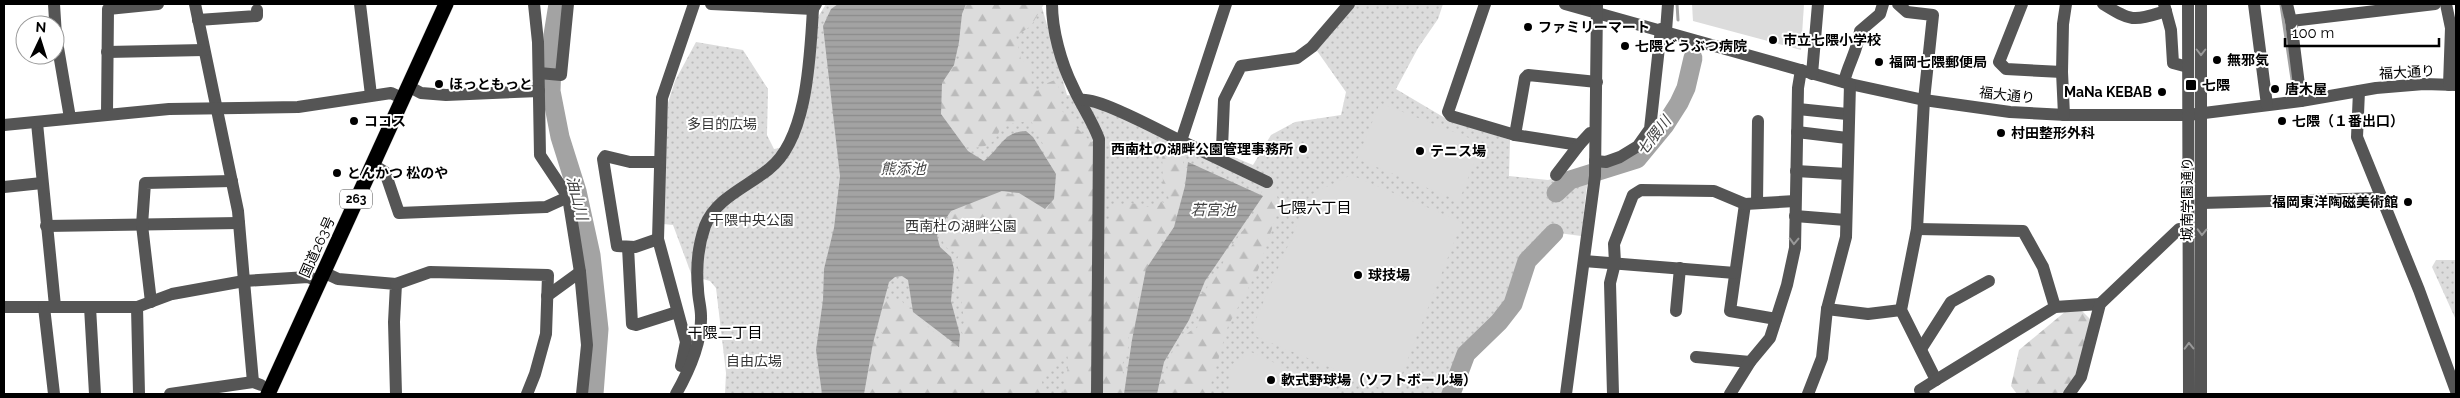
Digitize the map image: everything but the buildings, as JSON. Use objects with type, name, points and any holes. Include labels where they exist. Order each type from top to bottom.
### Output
[{"type":"highway","name":"国道263号","points":[[269,391],[446,4]]},
{"type":"street","points":[[54,4],[56,36],[70,118]]},
{"type":"street","points":[[107,113],[108,9],[158,4]]},
{"type":"street","points":[[195,4],[218,109],[239,223],[253,382]]},
{"type":"street","points":[[360,4],[371,95]]},
{"type":"street","points":[[534,4],[538,42],[540,155],[568,197],[580,272],[587,345],[582,394]]},
{"type":"street","points":[[539,73],[561,75],[568,4]]},
{"type":"street","points":[[675,394],[686,350],[658,239],[662,98],[694,4]]},
{"type":"street","points":[[675,394],[688,371],[700,330],[698,256],[706,224],[716,208],[730,195],[771,168],[786,149],[801,112],[814,6],[712,4]]},
{"type":"street","points":[[1052,4],[1056,33],[1066,69],[1091,119],[1098,139],[1100,159],[1097,394]]},
{"type":"street","points":[[1182,141],[1226,4]]},
{"type":"street","points":[[1222,148],[1224,100],[1241,66],[1296,58],[1312,47],[1349,4]]},
{"type":"street","points":[[1485,4],[1448,112],[1450,116],[1514,136],[1579,145]]},
{"type":"street","name":"福大通り","points":[[1566,4],[1597,8],[1663,30],[1847,83],[1924,100],[2010,112],[2064,115],[2194,114],[2301,101],[2359,90],[2399,86],[2453,85]]},
{"type":"street","points":[[1595,167],[1620,157],[1638,146],[1650,129],[1668,4]]},
{"type":"street","points":[[1734,394],[1750,362],[1770,338],[1787,285],[1794,248],[1798,110],[1807,72],[1818,4]]},
{"type":"street","points":[[1808,394],[1822,358],[1827,309],[1846,237],[1848,65],[1859,42],[1860,31],[1880,14],[1883,4]]},
{"type":"street","points":[[1898,4],[1908,12],[1933,15],[1924,100],[1918,229],[1901,310],[1936,380]]},
{"type":"street","points":[[2022,4],[1999,62],[2006,69],[2062,72]]},
{"type":"street","points":[[2064,115],[2062,72],[2063,24],[2066,4]]},
{"type":"street","points":[[2102,4],[2124,17],[2138,20],[2165,7],[2171,30],[2173,63],[2188,67]]},
{"type":"street","name":"城南学園通り","points":[[2188,4],[2188,67],[2202,203],[2201,394]]},
{"type":"street","name":"城南学園通り","points":[[2190,394],[2188,229],[2200,4]]},
{"type":"street","points":[[2254,4],[2266,105]]},
{"type":"street","points":[[2288,4],[2301,101]]},
{"type":"street","points":[[2291,22],[2435,4]]},
{"type":"street","points":[[2446,4],[2451,28],[2453,85]]},
{"type":"street","points":[[1566,394],[1595,167],[1597,8]]},
{"type":"street","points":[[198,20],[257,16],[256,10]]},
{"type":"street","points":[[107,52],[204,50]]},
{"type":"street","points":[[1514,136],[1525,78],[1528,75],[1596,82]]},
{"type":"street","points":[[2359,90],[2357,137],[2456,391]]},
{"type":"street","points":[[4,125],[36,123],[107,113],[169,109],[298,107],[371,95],[405,92],[446,95],[539,91]]},
{"type":"street","points":[[1080,100],[1085,99],[1104,105],[1267,182]]},
{"type":"street","points":[[1798,110],[1848,114]]},
{"type":"street","points":[[1758,121],[1751,203],[1730,311],[1776,319]]},
{"type":"street","points":[[36,123],[46,226],[54,394]]},
{"type":"street","points":[[1797,132],[1847,138]]},
{"type":"street","points":[[1556,175],[1590,133],[1595,135]]},
{"type":"street","points":[[658,239],[634,247],[617,246],[603,159],[605,156],[637,163],[660,162]]},
{"type":"street","points":[[372,164],[385,172],[399,212],[546,207],[568,197]]},
{"type":"street","points":[[1796,171],[1847,174]]},
{"type":"street","points":[[151,302],[142,225],[145,183],[232,181]]},
{"type":"street","points":[[4,188],[42,183]]},
{"type":"street","points":[[1613,394],[1610,283],[1615,263],[1614,244],[1616,236],[1633,194],[1641,190],[1714,191],[1751,203],[1795,201]]},
{"type":"street","points":[[2202,203],[2382,198]]},
{"type":"street","points":[[1795,216],[1846,220]]},
{"type":"street","points":[[46,226],[239,223]]},
{"type":"street","points":[[1918,229],[2023,231],[2044,267],[2055,307]]},
{"type":"street","points":[[2069,394],[2081,377],[2100,304],[2179,230],[2188,229]]},
{"type":"street","points":[[628,247],[632,324],[636,325],[677,312]]},
{"type":"street","points":[[1584,261],[1736,273]]},
{"type":"street","points":[[1676,311],[1680,268]]},
{"type":"street","points":[[4,307],[136,307],[172,294],[244,282],[321,276],[396,284],[430,272],[548,275],[546,334],[535,374],[526,394]]},
{"type":"street","points":[[547,296],[580,272]]},
{"type":"street","points":[[1921,349],[1951,302],[1988,281]]},
{"type":"street","points":[[396,284],[394,322],[396,394]]},
{"type":"street","points":[[1924,394],[1920,390],[2055,307],[2100,304]]},
{"type":"street","points":[[90,307],[95,394]]},
{"type":"street","points":[[136,307],[139,394]]},
{"type":"street","points":[[1827,309],[1868,314],[1901,310]]},
{"type":"street","points":[[1815,394],[1829,360],[1831,336]]},
{"type":"street","points":[[1696,357],[1750,362]]},
{"type":"street","points":[[170,394],[253,382],[269,391]]},
{"type":"green space","name":"西南杜の湖畔公園","points":[[826,4],[1041,4],[1067,95],[1095,99],[1253,165],[1271,135],[1295,122],[1341,115],[1346,92],[1315,48],[1354,4],[1443,4],[1438,19],[1418,48],[1396,89],[1445,118],[1510,140],[1509,176],[1548,180],[1589,168],[1581,236],[1551,232],[1525,259],[1511,303],[1493,325],[1468,343],[1446,394],[725,394],[726,373],[716,288],[710,281],[692,276],[673,225],[663,224],[668,103],[675,81],[696,42],[743,50],[768,89],[767,135],[774,149],[794,146],[818,17]]},
{"type":"green space","points":[[964,4],[1044,4],[1031,26],[1016,36],[1021,60],[1029,64],[1032,74],[1031,85],[1037,91],[1045,84],[1055,80],[1060,90],[1060,110],[1073,118],[1075,126],[1098,149],[1103,220],[1105,223],[1109,220],[1112,207],[1133,203],[1144,207],[1155,207],[1160,201],[1168,205],[1170,201],[1163,184],[1162,152],[1165,147],[1173,143],[1180,147],[1184,167],[1190,169],[1173,232],[1162,238],[1160,243],[1163,249],[1157,258],[1150,259],[1147,284],[1138,297],[1143,303],[1139,320],[1133,320],[1137,329],[1128,338],[1128,347],[1123,362],[1123,375],[1127,394],[1063,394],[1068,365],[1067,354],[1041,378],[1045,394],[867,394],[863,380],[870,343],[882,336],[881,329],[872,325],[884,301],[901,300],[905,305],[917,310],[925,324],[949,346],[957,339],[964,339],[961,329],[964,322],[957,259],[961,252],[950,250],[943,241],[946,221],[954,210],[966,201],[994,189],[1011,194],[1017,190],[1025,193],[1030,199],[1043,196],[1052,173],[1046,150],[1031,121],[1014,123],[1000,129],[994,141],[984,146],[972,148],[959,147],[935,104],[945,68],[959,66],[960,58],[954,43]]},
{"type":"green space","name":"市立七隈小学校","points":[[1692,4],[1804,4],[1801,50],[1693,21]]},
{"type":"green space","name":"テニス場","points":[[1380,103],[1482,143],[1459,201],[1357,159]]},
{"type":"green space","name":"球技場","points":[[1351,175],[1462,222],[1394,394],[1257,337],[1252,328],[1310,195]]},
{"type":"green space","points":[[1265,187],[1274,188],[1280,205],[1258,270],[1228,326],[1208,394],[1153,394],[1167,373],[1172,352],[1183,337],[1197,328],[1199,319],[1193,303],[1196,296],[1206,292],[1208,284],[1219,271],[1230,248],[1253,217],[1256,201]]},
{"type":"green space","points":[[2436,260],[2456,260],[2456,320],[2432,267]]},
{"type":"green space","points":[[2066,311],[2082,311],[2090,319],[2079,374],[2064,394],[2017,394],[2011,386],[2019,350]]},
{"type":"green space","name":"軟式野球場（ソフトボール場）","points":[[1251,352],[1343,394],[1228,394],[1231,365]]},
{"type":"water","name":"熊添池","points":[[838,4],[966,4],[962,14],[954,65],[942,83],[941,114],[968,151],[984,161],[1012,134],[1026,131],[1033,137],[1056,174],[1054,199],[1045,209],[1019,193],[1002,191],[951,211],[940,227],[937,236],[940,247],[951,257],[954,269],[951,301],[960,335],[959,347],[913,312],[908,280],[902,276],[895,277],[889,282],[873,343],[864,394],[822,394],[816,350],[823,300],[824,269],[834,228],[840,176],[823,26],[831,9]]},
{"type":"water","name":"若宮池","points":[[1188,162],[1263,196],[1205,281],[1189,320],[1164,362],[1157,394],[1124,394],[1146,269],[1174,227],[1185,186]]},
{"type":"waterway","name":"油山川","points":[[558,4],[553,35],[551,91],[560,137],[577,191],[591,255],[599,329],[594,394]]},
{"type":"waterway","name":"七隈川","points":[[1677,4],[1678,20]]},
{"type":"waterway","points":[[2281,5],[2293,86]]},
{"type":"waterway","name":"七隈川","points":[[1556,193],[1570,180],[1637,159],[1665,125],[1679,103],[1686,88],[1693,58]]},
{"type":"waterway","name":"七隈川","points":[[1451,394],[1466,354],[1499,322],[1513,304],[1527,261],[1554,233]]},
{"type":"place","name":"ファミリーマート","points":[[1528,27]]},
{"type":"place","name":"市立七隈小学校","points":[[1773,40]]},
{"type":"place","name":"七隈どうぶつ病院","points":[[1625,46]]},
{"type":"place","name":"無邪気","points":[[2217,60]]},
{"type":"place","name":"福岡七隈郵便局","points":[[1879,62]]},
{"type":"place","name":"ほっともっと","points":[[439,84]]},
{"type":"place","name":"七隈","points":[[2191,85]]},
{"type":"place","name":"唐木屋","points":[[2275,89]]},
{"type":"place","name":"MaNa KEBAB","points":[[2162,92]]},
{"type":"place","name":"ココス","points":[[354,121]]},
{"type":"place","name":"七隈（１番出口）","points":[[2282,121]]},
{"type":"place","name":"村田整形外科","points":[[2001,133]]},
{"type":"place","name":"西南杜の湖畔公園管理事務所","points":[[1303,149]]},
{"type":"place","name":"テニス場","points":[[1420,151]]},
{"type":"place","name":"とんかつ 松のや","points":[[337,173]]},
{"type":"place","name":"福岡東洋陶磁美術館","points":[[2408,202]]},
{"type":"place","name":"球技場","points":[[1358,275]]},
{"type":"place","name":"軟式野球場（ソフトボール場）","points":[[1271,380]]},
{"type":"district","name":"七隈六丁目","points":[[1314,208]]},
{"type":"district","name":"干隈二丁目","points":[[725,333]]},
{"type":"park label","name":"多目的広場","points":[[722,124]]},
{"type":"park label","name":"干隈中央公園","points":[[752,220]]},
{"type":"park label","name":"自由広場","points":[[754,361]]}]
